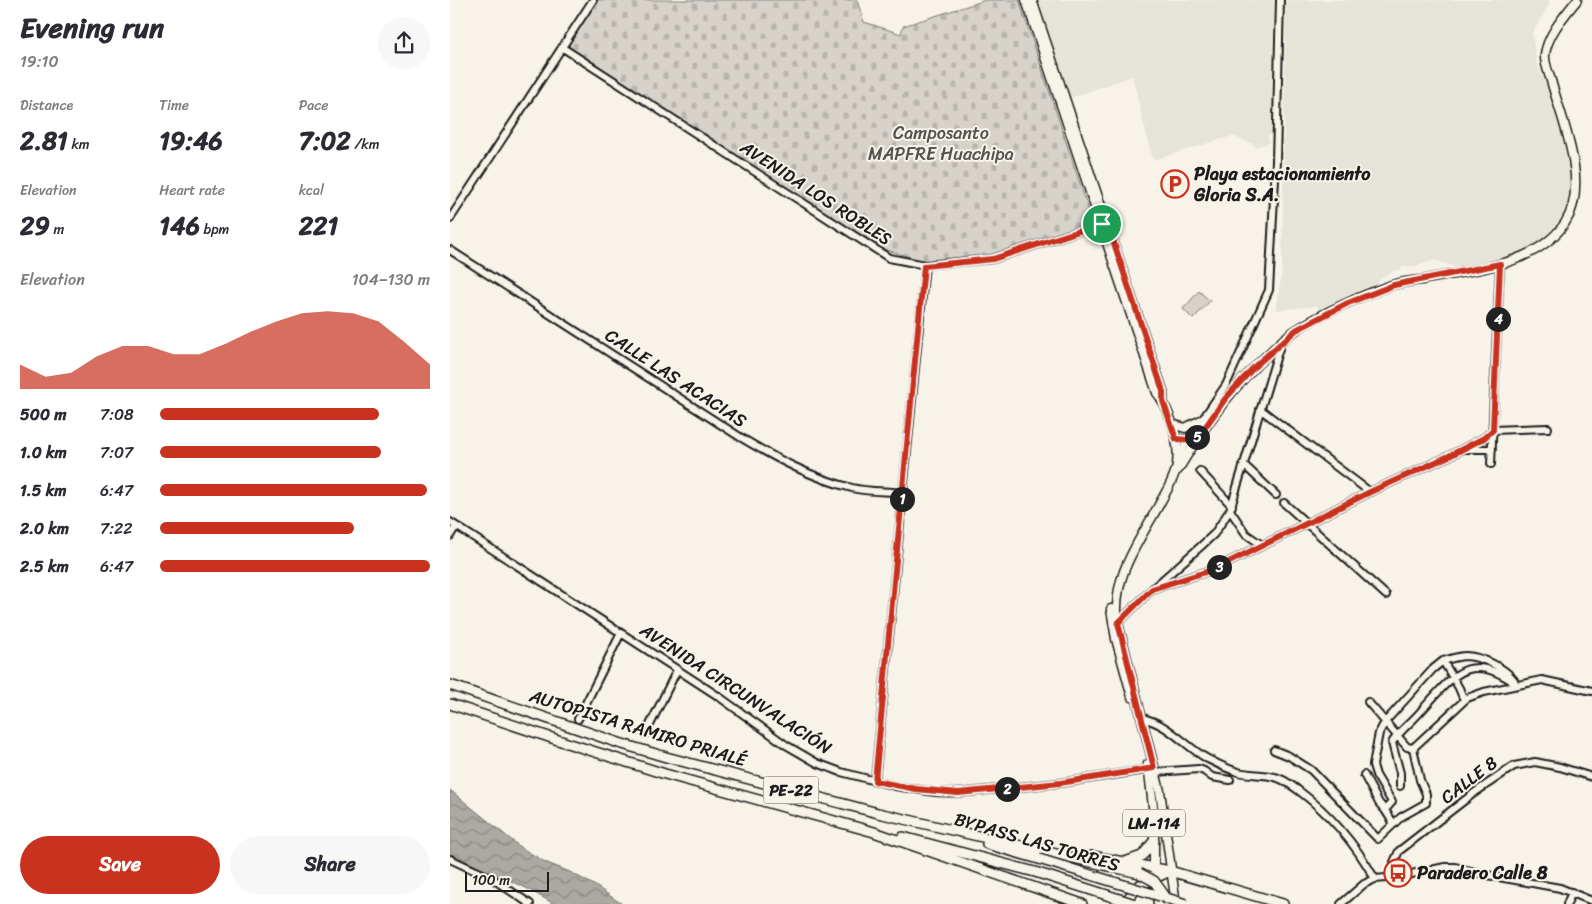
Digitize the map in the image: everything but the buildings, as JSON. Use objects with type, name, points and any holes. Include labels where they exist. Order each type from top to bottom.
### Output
[{"type":"highway","name":"AUTOPISTA RAMIRO PRIALÉ","points":[[450,685],[621,744],[878,813],[1139,873],[1148,877],[1156,884],[1164,893],[1169,904]]},
{"type":"highway","name":"AUTOPISTA RAMIRO PRIALÉ","points":[[450,704],[665,774],[874,832],[1082,904]]},
{"type":"highway","name":"BYPASS LAS TORRES","points":[[878,813],[1039,859],[1186,904]]},
{"type":"highway","name":"BYPASS LAS TORRES","points":[[874,832],[909,838],[1035,872],[1135,904]]},
{"type":"highway","points":[[969,834],[1170,870],[1283,904]]},
{"type":"highway","points":[[1127,861],[1142,856],[1154,841]]},
{"type":"highway","points":[[1123,904],[1140,885],[1170,870]]},
{"type":"main road","points":[[1026,0],[1163,391],[1163,401],[1176,439],[1177,460]]},
{"type":"main road","points":[[1032,0],[1104,223]]},
{"type":"main road","name":"LM-114","points":[[1158,904],[1154,878],[1153,770],[1118,623],[1117,596],[1122,575],[1199,436],[1225,399],[1254,367],[1282,341],[1296,330],[1348,303],[1394,285],[1523,258],[1545,244],[1565,223],[1572,207],[1576,183],[1574,161],[1545,55],[1553,31],[1577,0]]},
{"type":"main road","points":[[1172,424],[1185,428],[1201,420]]},
{"type":"main road","points":[[1176,439],[1188,440],[1199,436]]},
{"type":"main road","name":"LM-114","points":[[1173,480],[1177,460]]},
{"type":"main road","name":"LM-114","points":[[1176,904],[1160,791],[1116,640],[1112,598],[1121,564],[1177,460]]},
{"type":"street","points":[[450,219],[593,0]]},
{"type":"street","points":[[1177,460],[1201,420],[1226,385],[1270,290],[1276,161],[1280,0]]},
{"type":"street","name":"AVENIDA LOS ROBLES","points":[[563,48],[889,258],[924,266],[993,259],[1104,223]]},
{"type":"street","name":"CALLE LAS ACACIAS","points":[[450,250],[733,433],[774,456],[799,469],[854,488],[903,493]]},
{"type":"street","points":[[1491,464],[1500,264]]},
{"type":"street","points":[[875,781],[924,266]]},
{"type":"street","points":[[1118,623],[1152,589],[1214,534],[1231,508],[1282,341]]},
{"type":"street","points":[[1260,409],[1370,492]]},
{"type":"street","points":[[1152,589],[1215,569],[1370,492],[1463,449],[1484,438],[1493,430],[1548,428]]},
{"type":"street","points":[[1463,449],[1492,449]]},
{"type":"street","points":[[1243,464],[1276,495]]},
{"type":"street","points":[[1200,471],[1231,508],[1246,534],[1262,545]]},
{"type":"street","points":[[1284,503],[1386,595]]},
{"type":"street","points":[[450,536],[453,524]]},
{"type":"street","name":"AVENIDA CIRCUNVALACIÓN","points":[[453,524],[718,696],[764,730],[809,758],[841,772],[916,789],[958,793],[1060,783],[1153,770],[1199,769],[1212,777],[1230,780]]},
{"type":"street","points":[[578,719],[621,633]]},
{"type":"street","points":[[1385,810],[1392,802],[1376,775],[1373,765],[1379,733],[1385,722],[1442,661],[1464,656],[1482,659],[1508,672],[1518,685]]},
{"type":"street","points":[[1442,661],[1459,688],[1464,700]]},
{"type":"street","points":[[1400,786],[1400,773],[1392,743],[1452,677],[1468,669],[1484,668],[1498,673],[1518,685]]},
{"type":"street","points":[[646,733],[677,670]]},
{"type":"street","points":[[1413,748],[1464,700],[1484,692],[1542,680],[1592,691]]},
{"type":"street","points":[[1368,702],[1407,746],[1413,748]]},
{"type":"street","points":[[1142,718],[1165,727],[1206,758],[1226,767],[1238,772],[1276,777],[1284,780],[1309,798],[1334,824],[1354,848],[1375,879]]},
{"type":"street","points":[[1274,750],[1289,756],[1311,770],[1376,838],[1401,817],[1426,803],[1427,798],[1417,768],[1413,748]]},
{"type":"street","name":"CALLE 8","points":[[1397,877],[1394,862],[1399,851],[1474,793],[1514,766],[1534,762],[1560,767],[1592,777]]},
{"type":"street","points":[[1364,775],[1381,806],[1394,824]]},
{"type":"street","points":[[450,858],[493,879],[530,904]]},
{"type":"street","points":[[1341,904],[1364,884],[1375,879],[1397,877],[1445,867],[1455,867],[1487,875],[1551,886],[1572,892],[1592,901]]},
{"type":"street","points":[[1567,904],[1572,892]]},
{"type":"shaded area","points":[[1037,0],[1274,0],[1271,134],[1268,135],[1269,143],[1255,147],[1253,144],[1232,136],[1153,160],[1132,76],[1068,99]]},
{"type":"shaded area","points":[[1286,0],[1549,0],[1549,5],[1532,34],[1537,64],[1549,91],[1561,130],[1572,180],[1566,212],[1545,238],[1512,258],[1459,268],[1434,260],[1414,267],[1401,267],[1402,269],[1393,271],[1381,278],[1375,286],[1320,313],[1317,306],[1276,310],[1282,270]]},
{"type":"green space","name":"Camposanto MAPFRE Huachipa","points":[[597,0],[857,0],[864,22],[901,34],[903,26],[986,0],[1019,0],[1093,223],[989,255],[926,262],[877,247],[570,50],[569,42]]},
{"type":"green space","points":[[1199,291],[1210,301],[1193,319],[1183,309]]},
{"type":"water","points":[[450,790],[520,847],[545,862],[570,872],[594,885],[622,904],[554,904],[526,888],[450,854]]},
{"type":"place","name":"Playa estacionamiento Gloria S.A.","points":[[1175,184]]},
{"type":"place","name":"Paradero Calle 8","points":[[1398,873]]},
{"type":"route","points":[[1107,222],[1163,391],[1163,401],[1176,439],[1188,440],[1199,436],[1225,399],[1254,367],[1296,330],[1348,303],[1394,285],[1500,264],[1493,430],[1484,438],[1449,456],[1370,492],[1215,569],[1152,589],[1118,623],[1154,768],[1060,783],[958,793],[916,789],[875,781],[924,266],[993,259],[1102,224],[1107,222]]}]
